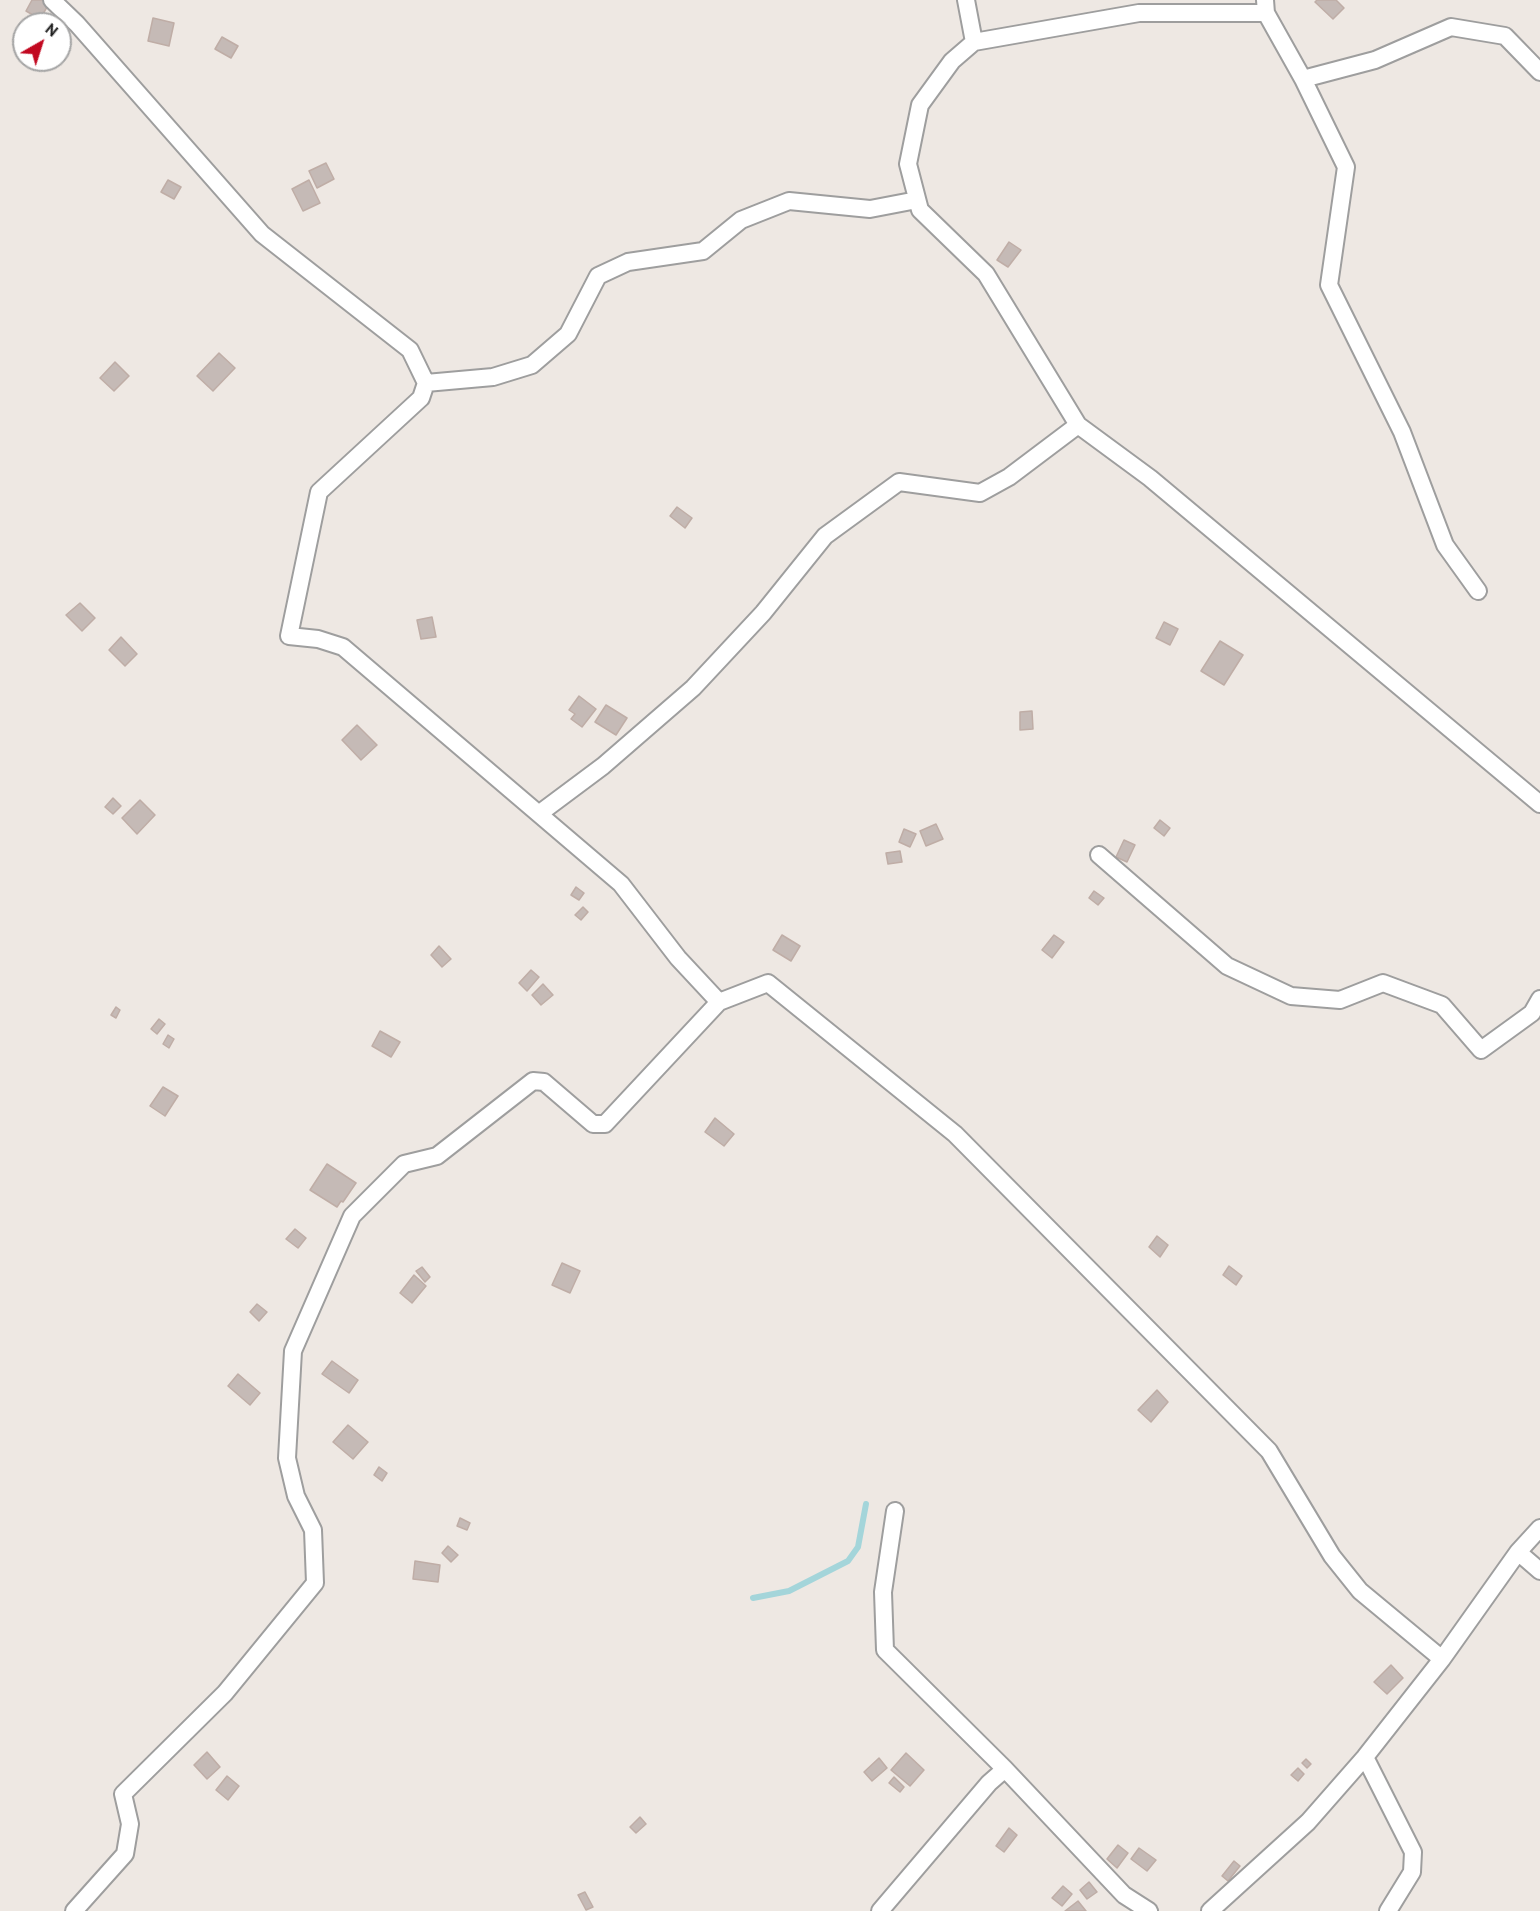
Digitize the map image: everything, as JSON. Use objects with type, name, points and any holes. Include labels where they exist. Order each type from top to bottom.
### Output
[{"type":"street","points":[[52,0],[77,24],[262,234],[410,350],[426,383],[421,398],[319,492],[289,636],[318,639],[343,647],[540,813],[621,884],[678,958],[719,1002]]},
{"type":"street","points":[[966,0],[974,42]]},
{"type":"street","points":[[1478,591],[1445,545],[1402,432],[1329,285],[1346,167],[1266,6],[1139,13],[974,42],[952,61],[920,105],[908,164],[920,210],[986,274],[1078,425],[1150,478],[1540,803]]},
{"type":"street","points":[[1303,79],[1376,60],[1451,27],[1505,36],[1540,72]]},
{"type":"street","points":[[426,383],[493,377],[532,365],[568,334],[598,276],[628,262],[703,251],[741,220],[789,201],[870,209],[917,200]]},
{"type":"street","points":[[540,813],[603,766],[693,688],[763,613],[825,536],[898,482],[980,493],[1009,477],[1078,425]]},
{"type":"street","points":[[1099,855],[1227,966],[1291,996],[1340,1000],[1383,983],[1442,1005],[1481,1050],[1532,1013],[1540,999]]},
{"type":"street","points":[[74,1911],[126,1854],[130,1824],[123,1794],[225,1692],[315,1583],[313,1530],[296,1496],[287,1458],[293,1351],[352,1216],[404,1164],[437,1156],[533,1081],[544,1082],[593,1124],[605,1124],[719,1002],[768,983],[955,1134],[1269,1451],[1332,1556],[1360,1591],[1442,1659]]},
{"type":"street","points":[[895,1510],[883,1592],[885,1650],[1005,1769],[1124,1895],[1149,1911]]},
{"type":"street","points":[[1210,1911],[1308,1822],[1365,1757],[1442,1659],[1518,1552],[1540,1528]]},
{"type":"street","points":[[1518,1552],[1540,1571]]},
{"type":"street","points":[[1365,1757],[1413,1852],[1412,1872],[1388,1911]]},
{"type":"street","points":[[880,1911],[989,1783],[1005,1769]]},
{"type":"building","points":[[32,0],[50,2],[44,12],[26,11]]},
{"type":"building","points":[[1317,0],[1336,0],[1344,8],[1333,19],[1315,2]]},
{"type":"building","points":[[153,18],[174,23],[169,46],[148,41]]},
{"type":"building","points":[[222,37],[238,46],[231,58],[215,49]]},
{"type":"building","points":[[326,163],[334,179],[317,188],[309,171]]},
{"type":"building","points":[[168,180],[181,187],[174,199],[161,192]]},
{"type":"building","points":[[309,180],[320,203],[303,211],[292,189]]},
{"type":"building","points":[[1009,242],[1021,250],[1008,267],[997,260]]},
{"type":"building","points":[[219,353],[235,368],[213,391],[197,376]]},
{"type":"building","points":[[115,362],[129,376],[114,391],[100,378]]},
{"type":"building","points":[[677,507],[692,518],[685,528],[670,516]]},
{"type":"building","points":[[80,603],[95,618],[82,631],[66,615]]},
{"type":"building","points":[[432,617],[436,637],[421,639],[417,620]]},
{"type":"building","points":[[1164,622],[1178,629],[1170,645],[1156,638]]},
{"type":"building","points":[[121,637],[137,654],[125,666],[109,650]]},
{"type":"building","points":[[1220,641],[1243,655],[1224,685],[1201,671]]},
{"type":"building","points":[[579,696],[596,709],[582,727],[571,719],[575,714],[569,710]]},
{"type":"building","points":[[606,705],[627,718],[616,735],[595,722]]},
{"type":"building","points":[[1032,711],[1033,729],[1020,730],[1020,712]]},
{"type":"building","points":[[357,725],[377,745],[361,760],[342,740]]},
{"type":"building","points":[[113,798],[121,806],[113,814],[105,807]]},
{"type":"building","points":[[140,800],[155,815],[137,834],[122,818]]},
{"type":"building","points":[[1160,820],[1170,828],[1164,836],[1154,828]]},
{"type":"building","points":[[936,824],[943,839],[926,846],[920,831]]},
{"type":"building","points":[[904,829],[916,834],[910,847],[899,842]]},
{"type":"building","points":[[1124,840],[1135,845],[1127,862],[1116,857]]},
{"type":"building","points":[[900,851],[902,862],[888,864],[886,853]]},
{"type":"building","points":[[576,887],[584,893],[579,900],[571,895]]},
{"type":"building","points":[[1094,891],[1104,898],[1098,905],[1089,898]]},
{"type":"building","points":[[583,907],[588,912],[581,920],[575,915]]},
{"type":"building","points":[[782,935],[800,946],[791,961],[773,950]]},
{"type":"building","points":[[1054,935],[1064,942],[1052,958],[1042,950]]},
{"type":"building","points":[[439,946],[451,959],[442,967],[431,955]]},
{"type":"building","points":[[531,970],[539,977],[527,991],[519,983]]},
{"type":"building","points":[[543,984],[553,995],[541,1005],[532,995]]},
{"type":"building","points":[[116,1007],[120,1010],[116,1018],[111,1015]]},
{"type":"building","points":[[159,1019],[165,1024],[157,1034],[151,1029]]},
{"type":"building","points":[[380,1031],[400,1042],[391,1057],[372,1046]]},
{"type":"building","points":[[168,1035],[174,1039],[169,1048],[163,1044]]},
{"type":"building","points":[[163,1087],[178,1096],[165,1116],[150,1106]]},
{"type":"building","points":[[715,1118],[734,1134],[724,1146],[705,1132]]},
{"type":"building","points":[[327,1164],[356,1183],[337,1207],[310,1190]]},
{"type":"building","points":[[295,1229],[306,1238],[298,1248],[286,1239]]},
{"type":"building","points":[[1157,1236],[1168,1245],[1160,1257],[1149,1247]]},
{"type":"building","points":[[562,1263],[580,1271],[570,1293],[552,1285]]},
{"type":"building","points":[[1229,1266],[1242,1276],[1236,1285],[1223,1275]]},
{"type":"building","points":[[422,1267],[430,1277],[425,1282],[416,1271]]},
{"type":"building","points":[[414,1275],[426,1286],[412,1303],[400,1293]]},
{"type":"building","points":[[257,1304],[267,1312],[259,1321],[250,1312]]},
{"type":"building","points":[[332,1361],[358,1380],[349,1393],[322,1374]]},
{"type":"building","points":[[238,1374],[260,1393],[250,1405],[228,1386]]},
{"type":"building","points":[[1157,1390],[1168,1402],[1151,1422],[1138,1410]]},
{"type":"building","points":[[348,1425],[368,1442],[353,1459],[333,1442]]},
{"type":"building","points":[[379,1467],[387,1473],[382,1481],[374,1475]]},
{"type":"building","points":[[460,1518],[470,1523],[467,1530],[457,1526]]},
{"type":"building","points":[[448,1546],[458,1555],[451,1562],[442,1553]]},
{"type":"building","points":[[415,1561],[440,1565],[438,1582],[413,1579]]},
{"type":"building","points":[[1391,1665],[1403,1678],[1387,1694],[1374,1682]]},
{"type":"building","points":[[207,1752],[220,1767],[207,1779],[194,1765]]},
{"type":"building","points":[[906,1753],[924,1770],[910,1786],[891,1770]]},
{"type":"building","points":[[879,1758],[887,1768],[872,1781],[864,1772]]},
{"type":"building","points":[[1306,1759],[1311,1764],[1307,1768],[1302,1763]]},
{"type":"building","points":[[1298,1768],[1304,1774],[1298,1781],[1291,1775]]},
{"type":"building","points":[[227,1776],[239,1786],[228,1800],[216,1790]]},
{"type":"building","points":[[894,1777],[904,1787],[900,1792],[889,1783]]},
{"type":"building","points":[[640,1817],[646,1824],[636,1833],[630,1827]]},
{"type":"building","points":[[1009,1828],[1017,1835],[1004,1852],[996,1846]]},
{"type":"building","points":[[1118,1845],[1128,1853],[1117,1868],[1107,1859]]},
{"type":"building","points":[[1139,1848],[1156,1860],[1147,1871],[1131,1859]]},
{"type":"building","points":[[1234,1861],[1240,1866],[1228,1881],[1222,1876]]},
{"type":"building","points":[[1089,1882],[1097,1892],[1087,1899],[1080,1890]]},
{"type":"building","points":[[1063,1886],[1072,1894],[1062,1906],[1052,1898]]},
{"type":"building","points":[[585,1892],[593,1907],[586,1910],[578,1895]]},
{"type":"building","points":[[1078,1901],[1086,1911],[1065,1911]]},
{"type":"waterway","points":[[753,1598],[789,1591],[848,1561],[858,1547],[866,1504]]}]
